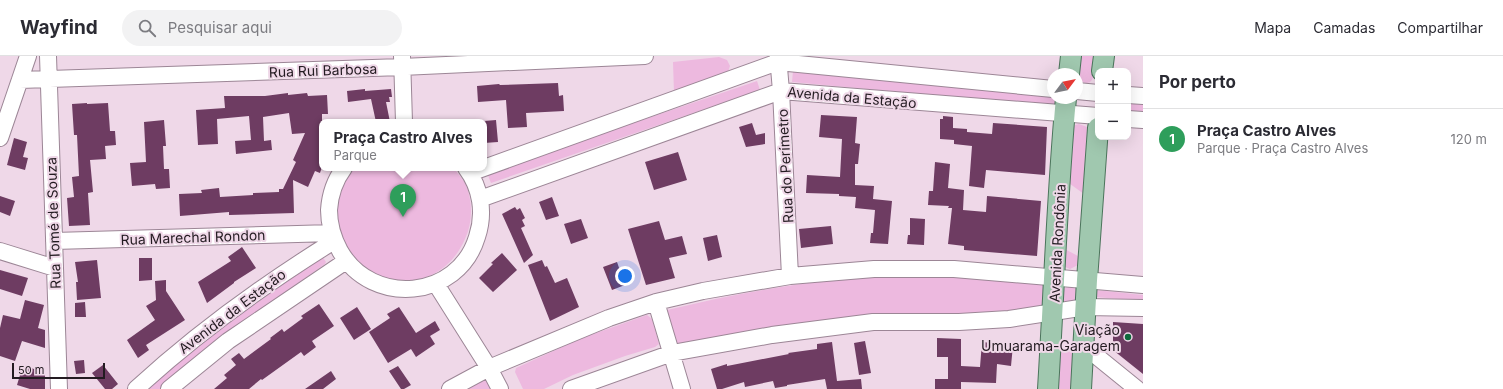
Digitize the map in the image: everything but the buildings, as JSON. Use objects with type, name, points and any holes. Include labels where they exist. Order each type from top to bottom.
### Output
[{"type":"main road","points":[[1070,68],[1071,56]]},
{"type":"main road","points":[[1102,68],[1104,56]]},
{"type":"main road","name":"Avenida Rondônia","points":[[1048,389],[1066,106]]},
{"type":"main road","points":[[1081,389],[1097,140]]},
{"type":"street","points":[[0,138],[28,56]]},
{"type":"street","name":"Rua Tomé de Souza","points":[[48,56],[59,389]]},
{"type":"street","name":"Rua Rui Barbosa","points":[[20,80],[402,62],[645,56]]},
{"type":"street","name":"Avenida da Estação","points":[[487,164],[774,58],[1047,88]]},
{"type":"street","name":"Rua do Perímetro","points":[[774,58],[781,91],[790,276]]},
{"type":"street","points":[[402,62],[404,119]]},
{"type":"street","name":"Avenida da Estação","points":[[480,199],[781,91],[1066,106],[1095,115]]},
{"type":"street","points":[[1083,92],[1095,93]]},
{"type":"street","points":[[1131,95],[1143,96]]},
{"type":"street","points":[[1131,119],[1143,120]]},
{"type":"street","points":[[342,171],[334,187],[330,202],[329,218],[333,237],[346,261],[357,273],[366,279],[387,288],[403,290],[436,284],[448,277],[460,267],[469,256],[476,243],[482,214],[476,186],[468,171]]},
{"type":"street","name":"Avenida da Estação","points":[[136,389],[182,348],[246,298],[333,237]]},
{"type":"street","name":"Rua Marechal Rondon","points":[[54,242],[333,237]]},
{"type":"street","points":[[0,251],[55,268]]},
{"type":"street","name":"Avenida da Estação","points":[[169,389],[228,341],[346,261]]},
{"type":"street","points":[[450,389],[489,368],[609,318],[656,302],[703,291],[790,276],[874,269],[954,269],[1143,285]]},
{"type":"street","points":[[436,284],[489,368],[500,389]]},
{"type":"street","points":[[656,302],[682,389]]},
{"type":"street","points":[[571,389],[672,353],[772,335],[873,322],[1009,319],[1086,307],[1143,308]]},
{"type":"street","points":[[1084,346],[1137,389]]},
{"type":"shaded area","points":[[1078,56],[1096,56],[1095,72],[1091,81],[1088,83],[1083,82],[1083,68],[1078,68]]},
{"type":"shaded area","points":[[719,57],[727,60],[730,66],[728,72],[674,93],[673,62]]},
{"type":"shaded area","points":[[793,71],[1047,94],[1047,104],[1058,104],[1058,107],[792,82]]},
{"type":"shaded area","points":[[757,81],[760,90],[491,183],[487,173]]},
{"type":"shaded area","points":[[1131,103],[1143,105],[1143,116],[1131,114]]},
{"type":"shaded area","points":[[1079,124],[1087,127],[1090,132],[1084,194],[1066,181],[1071,129],[1075,125]]},
{"type":"shaded area","points":[[349,171],[456,171],[465,183],[471,204],[470,225],[465,239],[448,264],[426,277],[401,280],[377,275],[356,261],[341,241],[335,216],[340,186]]},
{"type":"shaded area","points":[[1061,247],[1078,256],[1078,265],[1070,269],[1063,266]]},
{"type":"shaded area","points":[[322,256],[326,262],[325,264],[257,312],[163,389],[148,389],[177,363],[252,304]]},
{"type":"shaded area","points":[[889,277],[979,278],[1034,282],[1046,285],[1047,308],[992,314],[933,314],[836,320],[788,325],[678,347],[667,310],[729,296],[791,285],[840,279]]},
{"type":"shaded area","points":[[1071,287],[1077,289],[1079,301],[1065,304],[1063,302],[1063,290]]},
{"type":"shaded area","points":[[1096,290],[1143,295],[1143,301],[1095,297]]},
{"type":"shaded area","points":[[647,315],[652,319],[659,344],[655,347],[573,375],[544,389],[523,389],[515,372],[516,368],[582,338]]},
{"type":"shaded area","points":[[1065,347],[1071,350],[1074,356],[1072,389],[1055,389],[1059,350]]},
{"type":"shaded area","points":[[481,378],[488,380],[492,389],[462,389]]},
{"type":"place","name":"Praça Castro Alves","points":[[403,217]]},
{"type":"place","name":"Viação Umuarama-Garagem","points":[[1128,337]]}]
